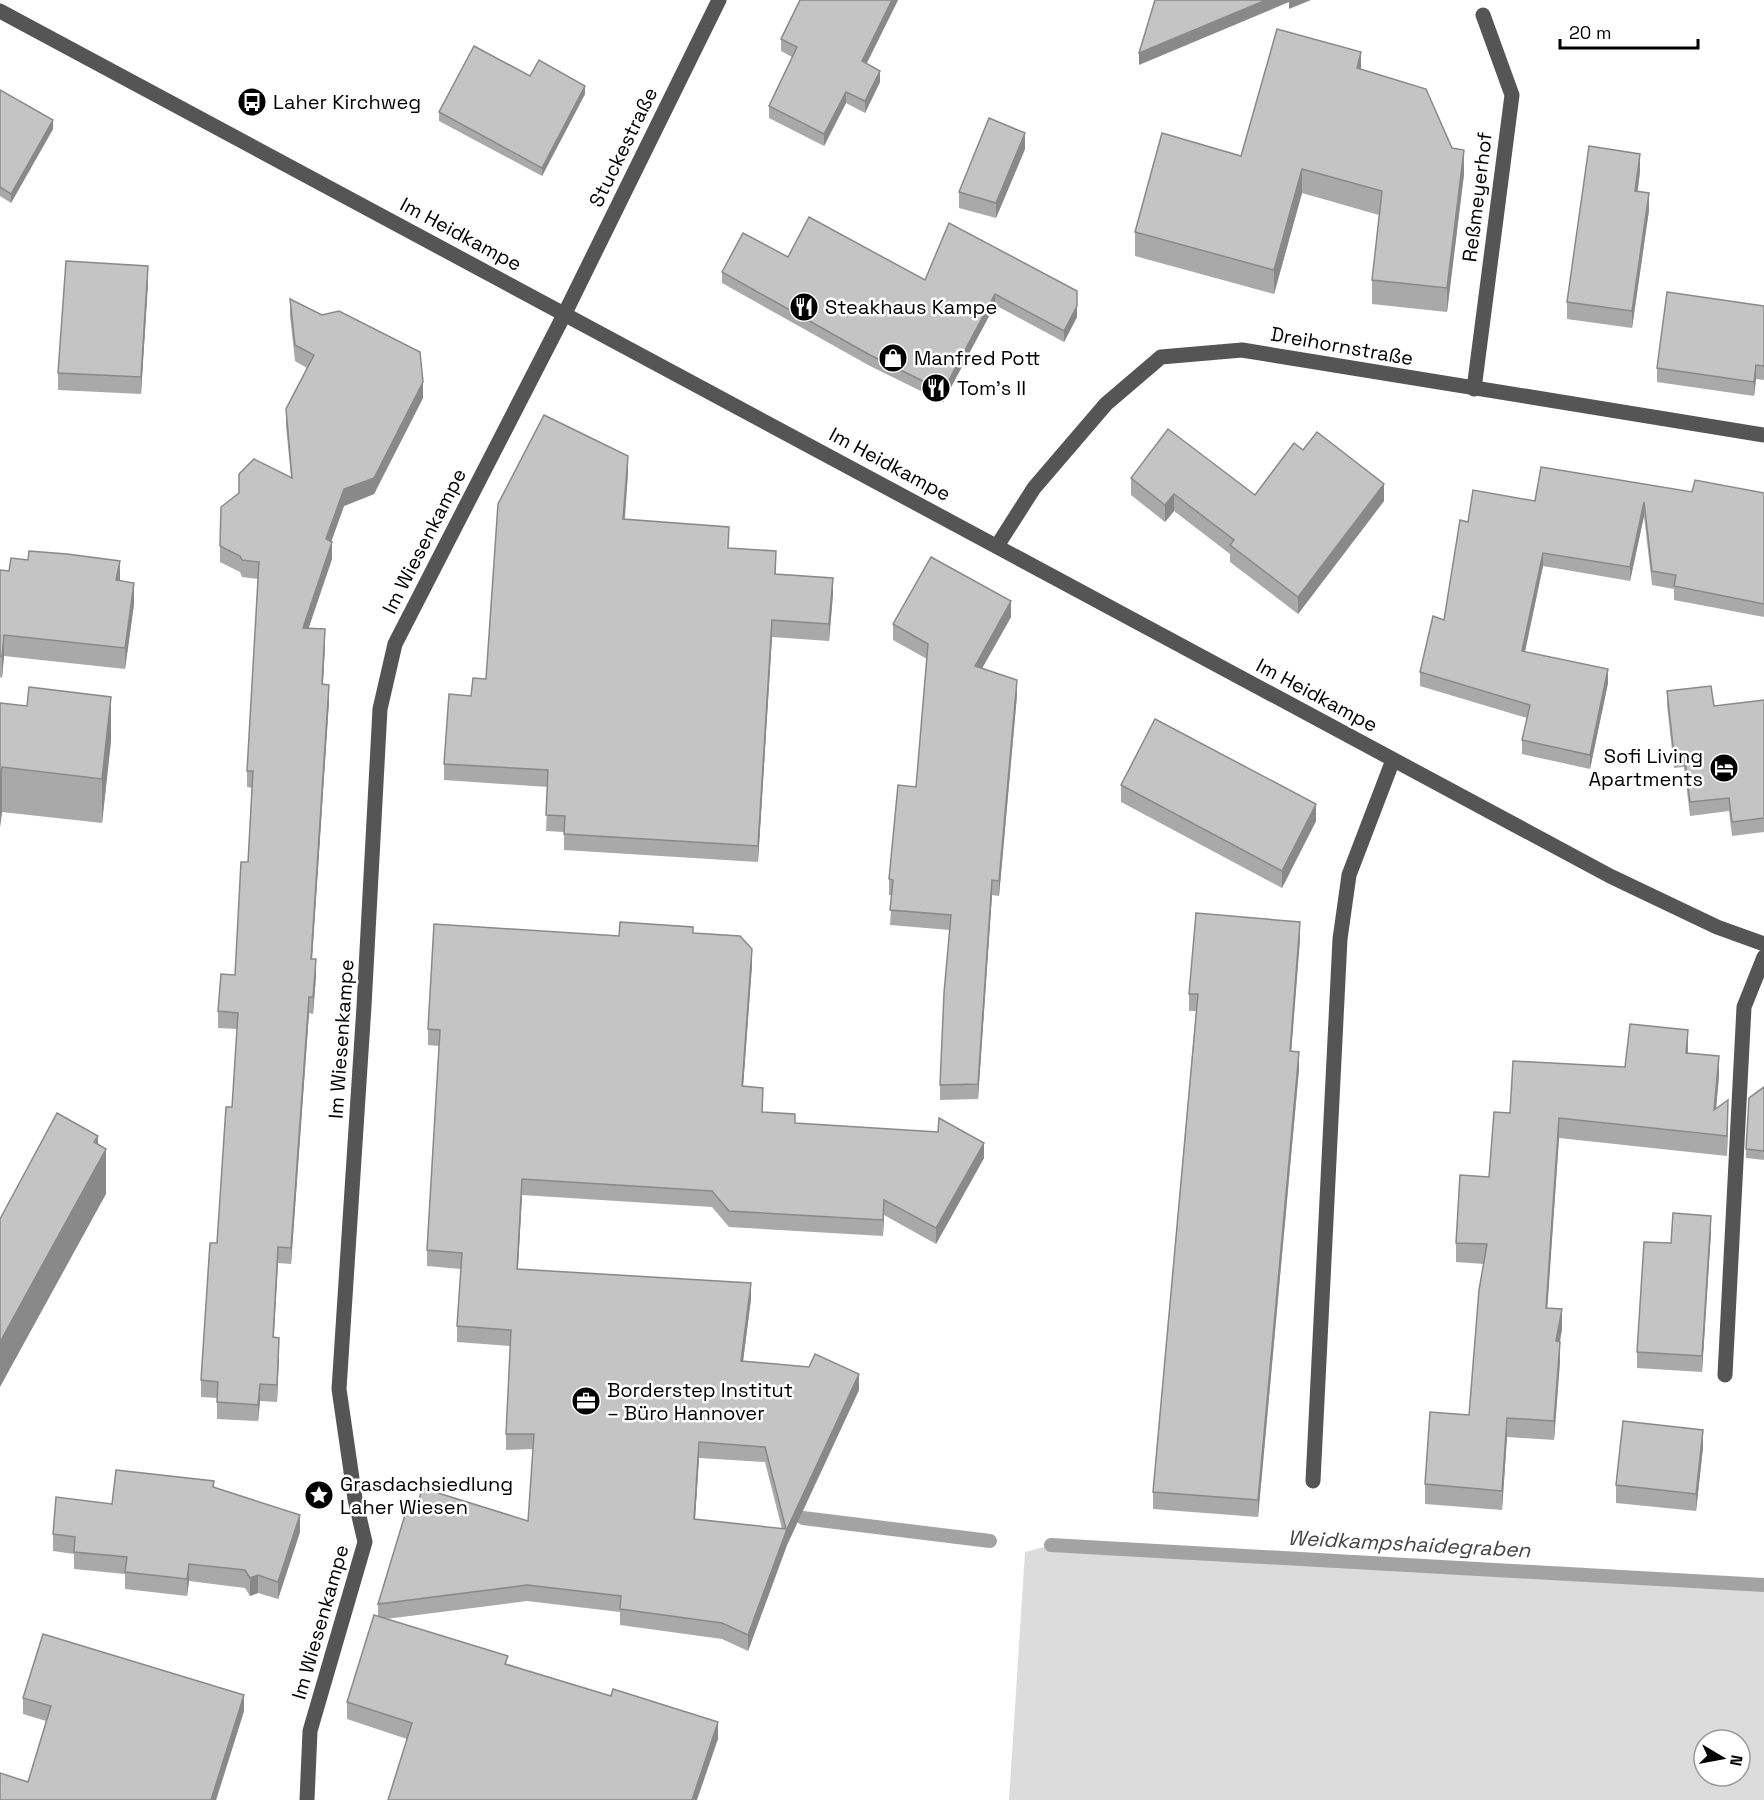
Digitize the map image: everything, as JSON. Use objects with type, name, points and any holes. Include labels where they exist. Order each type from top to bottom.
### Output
[{"type":"street","name":"Stuckestraße","points":[[565,314],[719,0]]},
{"type":"street","name":"Im Heidkampe","points":[[0,11],[1628,885],[1717,927],[1764,944]]},
{"type":"street","name":"Reßmeyerhof","points":[[1474,389],[1512,95],[1483,15]]},
{"type":"street","name":"Im Wiesenkampe","points":[[307,1800],[310,1731],[365,1542],[355,1499],[339,1389],[365,995],[380,709],[395,644],[565,314]]},
{"type":"street","name":"Dreihornstraße","points":[[997,546],[1034,488],[1106,404],[1161,357],[1242,350],[1764,435]]},
{"type":"street","points":[[1313,1480],[1340,939],[1349,875],[1393,760]]},
{"type":"street","points":[[1725,1375],[1744,1007],[1764,957]]},
{"type":"shaded area","points":[[1051,1545],[1764,1585],[1764,1800],[1009,1800],[1025,1552]]},
{"type":"building","points":[[800,0],[892,0],[862,61],[880,71],[865,101],[846,92],[824,134],[769,106],[797,47],[781,39]]},
{"type":"building","points":[[1155,0],[1266,0],[1139,53]]},
{"type":"building","points":[[1277,29],[1361,52],[1357,68],[1426,89],[1452,148],[1464,150],[1447,288],[1372,280],[1382,191],[1302,169],[1274,270],[1135,232],[1162,133],[1241,156]]},
{"type":"building","points":[[474,46],[530,76],[539,60],[585,86],[542,168],[439,112]]},
{"type":"building","points":[[0,90],[53,120],[11,194],[0,187]]},
{"type":"building","points":[[989,118],[1025,133],[996,203],[959,192]]},
{"type":"building","points":[[1589,146],[1640,154],[1635,191],[1649,193],[1632,311],[1567,302]]},
{"type":"building","points":[[809,217],[925,280],[949,223],[1077,291],[1077,306],[1064,331],[995,294],[943,391],[870,355],[722,272],[743,233],[788,257]]},
{"type":"building","points":[[66,261],[148,266],[141,377],[58,373]]},
{"type":"building","points":[[1667,292],[1764,306],[1764,366],[1756,365],[1754,382],[1657,368]]},
{"type":"building","points":[[290,299],[322,315],[339,311],[420,352],[423,382],[374,478],[344,489],[326,539],[332,542],[303,628],[325,629],[322,684],[329,685],[311,959],[316,959],[313,997],[309,997],[291,1248],[278,1247],[273,1337],[279,1338],[277,1385],[260,1384],[258,1405],[217,1402],[218,1382],[201,1380],[210,1243],[217,1243],[226,1107],[232,1107],[238,1013],[218,1011],[221,974],[235,975],[241,862],[248,862],[253,771],[247,771],[259,562],[242,560],[240,556],[220,546],[221,507],[239,493],[239,474],[254,459],[292,478],[286,409],[314,355],[295,345]]},
{"type":"building","points":[[544,415],[628,456],[623,519],[729,527],[728,548],[776,551],[775,574],[833,578],[829,624],[772,620],[758,846],[564,834],[565,816],[546,815],[548,770],[444,764],[449,694],[471,696],[473,678],[486,679],[498,504]]},
{"type":"building","points":[[1168,429],[1255,495],[1294,443],[1303,450],[1317,432],[1384,484],[1298,597],[1230,545],[1234,540],[1174,494],[1165,505],[1131,478]]},
{"type":"building","points":[[1541,467],[1692,492],[1695,480],[1764,493],[1764,604],[1674,586],[1676,575],[1652,571],[1644,502],[1630,567],[1543,553],[1522,651],[1608,669],[1590,755],[1522,740],[1530,705],[1420,672],[1433,616],[1444,620],[1460,520],[1468,522],[1473,490],[1535,501]]},
{"type":"building","points":[[29,551],[120,561],[116,580],[134,583],[125,648],[4,635],[2,657],[0,656],[0,570],[9,571],[11,558],[28,560]]},
{"type":"building","points":[[931,557],[1011,601],[975,666],[1017,680],[999,881],[992,880],[978,1084],[940,1085],[944,993],[951,915],[890,910],[893,880],[889,879],[898,785],[916,787],[928,644],[893,624]]},
{"type":"building","name":"Sofi Living Apartments","points":[[1711,686],[1714,706],[1764,700],[1764,818],[1732,822],[1729,798],[1690,802],[1684,753],[1674,755],[1667,691]]},
{"type":"building","points":[[29,687],[111,697],[102,779],[2,767],[0,783],[0,703],[27,706]]},
{"type":"building","points":[[1155,719],[1316,804],[1282,871],[1121,785]]},
{"type":"building","points":[[1196,913],[1300,922],[1290,1051],[1299,1052],[1258,1500],[1153,1492],[1198,994],[1189,994]]},
{"type":"building","points":[[620,922],[693,927],[693,933],[740,936],[752,949],[742,1086],[763,1088],[762,1112],[795,1114],[795,1123],[938,1132],[939,1118],[984,1143],[936,1228],[884,1200],[883,1220],[729,1211],[712,1191],[522,1179],[517,1269],[751,1283],[741,1361],[809,1367],[815,1354],[859,1374],[787,1529],[748,1635],[722,1623],[620,1609],[621,1596],[527,1585],[378,1604],[408,1505],[417,1508],[422,1488],[528,1521],[534,1434],[506,1434],[511,1330],[457,1326],[462,1253],[427,1250],[440,1030],[428,1029],[434,924],[619,936]],"holes":[[[699,1442],[765,1447],[786,1529],[694,1519]]]},
{"type":"building","points":[[1630,1024],[1688,1030],[1686,1053],[1719,1056],[1714,1110],[1728,1100],[1727,1136],[1559,1118],[1546,1308],[1562,1309],[1556,1341],[1560,1342],[1554,1421],[1507,1418],[1502,1491],[1425,1484],[1430,1412],[1469,1415],[1479,1290],[1487,1244],[1456,1243],[1460,1175],[1489,1177],[1494,1112],[1510,1113],[1513,1061],[1625,1067]]},
{"type":"building","points":[[1764,1087],[1764,1151],[1746,1149],[1749,1098]]},
{"type":"building","points":[[57,1113],[98,1136],[94,1142],[106,1149],[0,1342],[0,1219]]},
{"type":"building","points":[[1673,1213],[1711,1216],[1702,1356],[1637,1352],[1644,1242],[1671,1243]]},
{"type":"building","points":[[1623,1421],[1703,1430],[1696,1494],[1616,1485]]},
{"type":"building","points":[[116,1470],[214,1481],[213,1487],[300,1515],[278,1582],[258,1575],[250,1578],[245,1570],[189,1564],[187,1579],[125,1572],[127,1557],[74,1552],[75,1537],[53,1534],[56,1497],[112,1504]]},
{"type":"building","points":[[374,1615],[508,1656],[505,1664],[611,1696],[613,1689],[718,1722],[692,1800],[388,1800],[412,1723],[347,1702]]},
{"type":"building","points":[[43,1634],[244,1695],[211,1800],[0,1800],[0,1773],[28,1782],[51,1706],[23,1698]]},
{"type":"waterway","name":"Weidkampshaidegraben","points":[[803,1518],[990,1541]]},
{"type":"waterway","name":"Weidkampshaidegraben","points":[[1051,1545],[1764,1585]]},
{"type":"place","name":"Laher Kirchweg","points":[[252,102]]},
{"type":"place","name":"Steakhaus Kampe","points":[[804,307]]},
{"type":"place","name":"Manfred Pott","points":[[893,358]]},
{"type":"place","name":"Tom's II","points":[[936,388]]},
{"type":"place","name":"Sofi Living Apartments","points":[[1724,768]]},
{"type":"place","name":"Borderstep Institut – Büro Hannover","points":[[586,1401]]},
{"type":"place","name":"Grasdachsiedlung Laher Wiesen","points":[[319,1495]]}]
